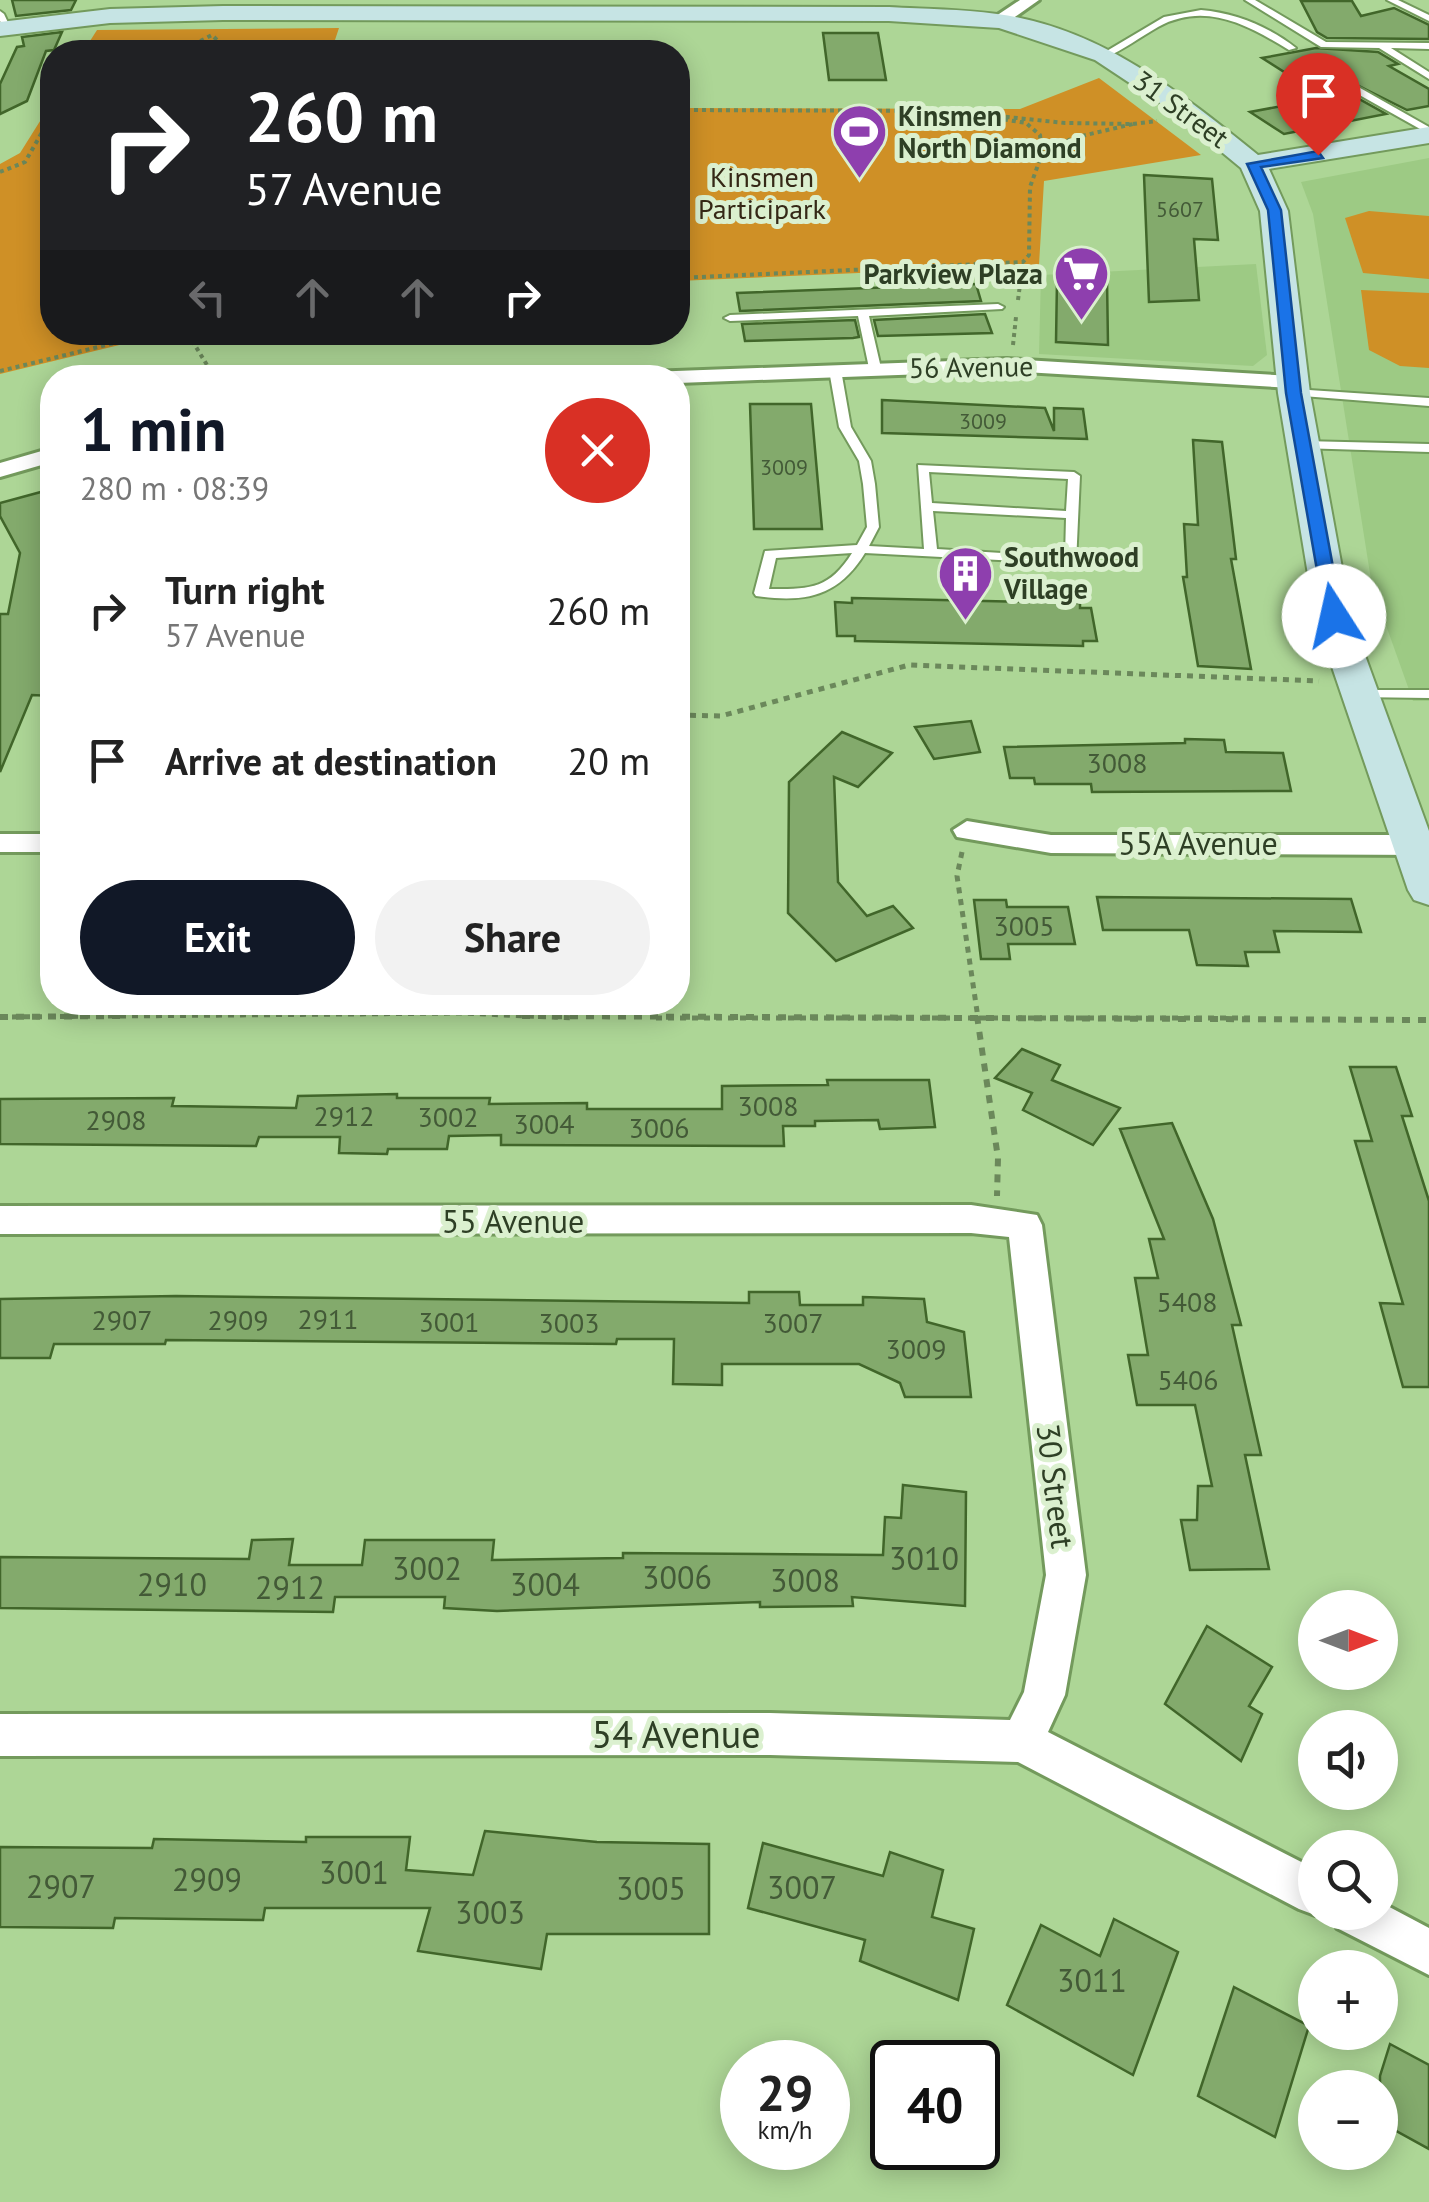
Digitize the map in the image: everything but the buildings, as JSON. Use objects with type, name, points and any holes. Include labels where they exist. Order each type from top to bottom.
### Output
[{"type":"street","points":[[999,21],[1031,0]]},
{"type":"street","name":"31 Street","points":[[3,23],[226,6],[767,6],[999,21],[1042,31],[1104,55],[1182,106],[1253,164],[1274,210],[1293,388],[1334,616],[1341,688],[1421,845],[1429,890]]},
{"type":"street","points":[[1253,164],[1429,133]]},
{"type":"street","name":"56 Avenue","points":[[690,376],[875,368],[1064,367],[1293,388]]},
{"type":"street","points":[[0,470],[40,458]]},
{"type":"street","name":"55A Avenue","points":[[967,830],[1051,844],[1421,845]]},
{"type":"street","points":[[0,843],[40,843]]},
{"type":"street","name":"55 Avenue","points":[[0,1220],[971,1220],[1025,1225]]},
{"type":"street","name":"30 Street","points":[[1022,1740],[1044,1694],[1066,1575],[1025,1225]]},
{"type":"street","name":"54 Avenue","points":[[0,1735],[770,1734],[1022,1740],[1298,1884]]},
{"type":"street","points":[[1387,1930],[1429,1952]]},
{"type":"lane","points":[[1249,0],[1324,45],[1429,46]]},
{"type":"lane","points":[[1391,0],[1429,18]]},
{"type":"lane","points":[[1104,55],[1169,18],[1215,10],[1233,13],[1292,48]]},
{"type":"lane","points":[[1383,46],[1429,76]]},
{"type":"lane","points":[[1350,86],[1429,133]]},
{"type":"lane","points":[[730,318],[998,307]]},
{"type":"lane","points":[[863,313],[875,368]]},
{"type":"lane","points":[[835,370],[845,427],[865,461],[873,527],[861,549],[843,580],[832,587],[812,593],[761,593],[770,554],[861,549],[931,554],[1071,561],[1074,476],[922,468],[931,554]]},
{"type":"lane","points":[[1293,388],[1429,402]]},
{"type":"lane","points":[[1304,445],[1429,448]]},
{"type":"lane","points":[[927,508],[1074,515]]},
{"type":"lane","points":[[1341,688],[1429,694]]},
{"type":"path","points":[[690,110],[950,111],[1065,124],[1133,124]]},
{"type":"path","points":[[950,111],[1026,123],[1040,135],[1042,154]]},
{"type":"path","points":[[690,277],[1023,262],[1029,254],[1033,169],[1042,154],[1073,138],[1166,119]]},
{"type":"path","points":[[0,172],[25,162],[40,135]]},
{"type":"path","points":[[0,371],[106,345]]},
{"type":"path","points":[[690,716],[721,716],[909,666],[1341,688]]},
{"type":"path","points":[[956,876],[998,1158]]},
{"type":"path","points":[[0,1017],[977,1016],[1429,1020]]},
{"type":"shaded area","points":[[1429,158],[1429,701],[1413,701],[1372,586],[1313,214],[1301,182]]},
{"type":"shaded area","points":[[1256,264],[1267,355],[1253,366],[1039,354],[1041,275]]},
{"type":"green space","points":[[339,28],[335,40],[91,40],[97,30]]},
{"type":"green space","name":"Kinsmen Participark","points":[[1099,78],[1201,155],[1044,181],[1039,265],[690,280],[690,108],[1020,109]]},
{"type":"green space","points":[[40,121],[40,345],[119,345],[0,374],[0,164],[20,153]]},
{"type":"green space","points":[[1369,211],[1429,216],[1429,279],[1363,273],[1345,218]]},
{"type":"green space","points":[[1361,290],[1429,293],[1429,368],[1400,366],[1369,350]]},
{"type":"place","name":"Kinsmen North Diamond","points":[[859,181]]},
{"type":"place","name":"Parkview Plaza","points":[[1082,323]]},
{"type":"place","name":"Southwood Village","points":[[965,622]]},
{"type":"route","points":[[1318,155],[1253,164],[1274,210],[1294,393],[1334,616]]}]
